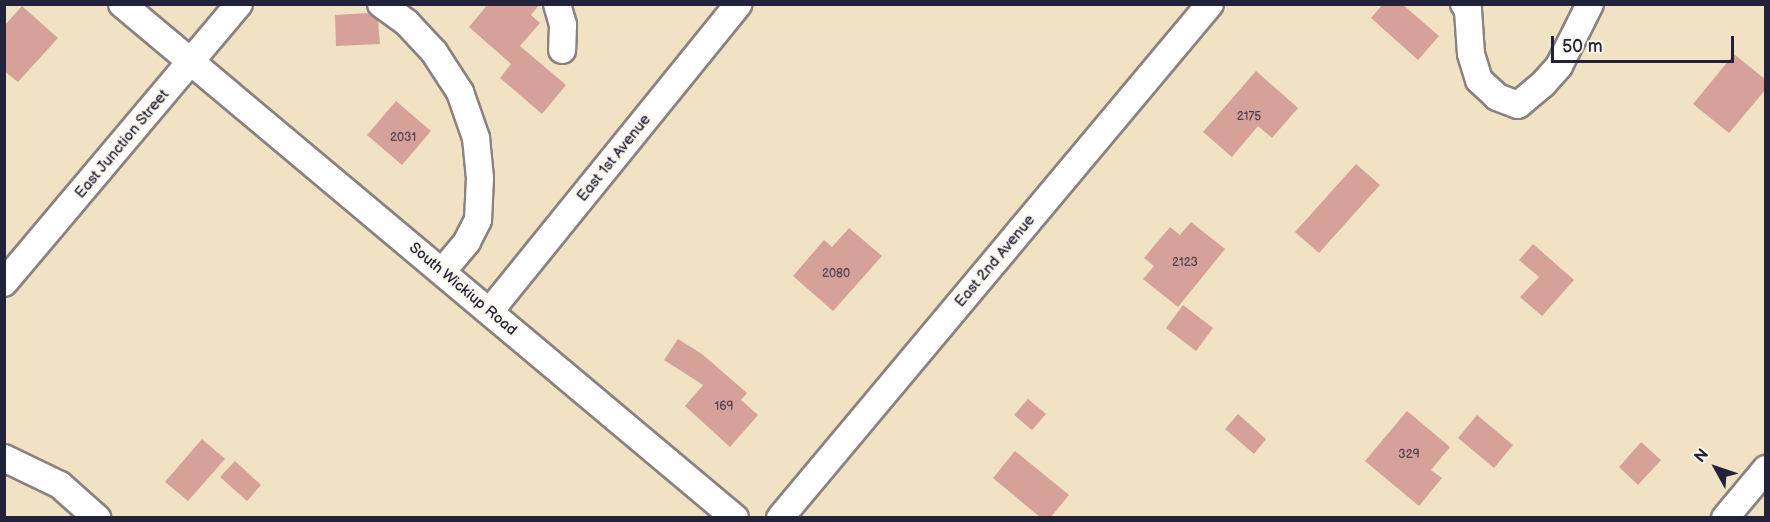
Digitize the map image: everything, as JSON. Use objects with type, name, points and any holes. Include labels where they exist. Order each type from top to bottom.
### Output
[{"type":"street","name":"South Wickiup Road","points":[[122,4],[735,518]]},
{"type":"street","name":"East Junction Street","points":[[8,271],[239,4]]},
{"type":"street","points":[[381,4],[407,23],[434,52],[460,92],[476,138],[480,178],[478,220],[467,242],[443,272]]},
{"type":"street","points":[[557,4],[563,25],[562,50]]},
{"type":"street","name":"East 1st Avenue","points":[[490,311],[739,4]]},
{"type":"street","name":"East 2nd Avenue","points":[[780,518],[1210,4]]},
{"type":"street","points":[[1464,4],[1468,10],[1471,54],[1479,80],[1497,97],[1518,105],[1543,84],[1559,66],[1590,4]]},
{"type":"street","points":[[4,458],[60,485],[97,518]]},
{"type":"street","points":[[1725,518],[1766,469]]},
{"type":"building","points":[[488,4],[540,4],[531,15],[540,23],[520,46],[566,85],[542,114],[500,78],[511,64],[469,27]]},
{"type":"building","points":[[1383,4],[1402,4],[1439,36],[1418,60],[1371,18]]},
{"type":"building","points":[[22,6],[58,38],[18,82],[4,71],[4,26]]},
{"type":"building","points":[[369,13],[378,21],[380,44],[336,46],[335,15]]},
{"type":"building","points":[[1734,54],[1766,80],[1766,89],[1729,133],[1693,104]]},
{"type":"building","points":[[1256,71],[1298,108],[1272,138],[1258,126],[1232,157],[1203,132]]},
{"type":"building","points":[[396,101],[431,131],[402,165],[367,135]]},
{"type":"building","points":[[1356,164],[1380,185],[1319,253],[1295,232]]},
{"type":"building","points":[[1191,222],[1225,249],[1178,307],[1143,279],[1154,266],[1144,258],[1170,227],[1180,235]]},
{"type":"building","points":[[849,228],[882,256],[833,311],[793,276],[824,240],[832,247]]},
{"type":"building","points":[[1533,244],[1574,280],[1542,316],[1520,297],[1539,277],[1519,260]]},
{"type":"building","points":[[1183,305],[1213,328],[1196,351],[1166,328]]},
{"type":"building","points":[[678,339],[702,354],[747,393],[741,400],[758,415],[730,447],[685,406],[703,385],[664,360]]},
{"type":"building","points":[[1028,399],[1046,414],[1032,430],[1014,415]]},
{"type":"building","points":[[1407,411],[1450,447],[1431,470],[1442,478],[1419,506],[1365,461]]},
{"type":"building","points":[[1238,414],[1266,439],[1254,454],[1225,429]]},
{"type":"building","points":[[1477,415],[1513,445],[1494,468],[1458,438]]},
{"type":"building","points":[[202,439],[225,459],[188,501],[165,482]]},
{"type":"building","points":[[1641,442],[1661,460],[1638,485],[1619,467]]},
{"type":"building","points":[[1015,451],[1069,495],[1050,518],[1041,518],[993,478]]},
{"type":"building","points":[[235,461],[261,485],[247,501],[220,477]]}]
